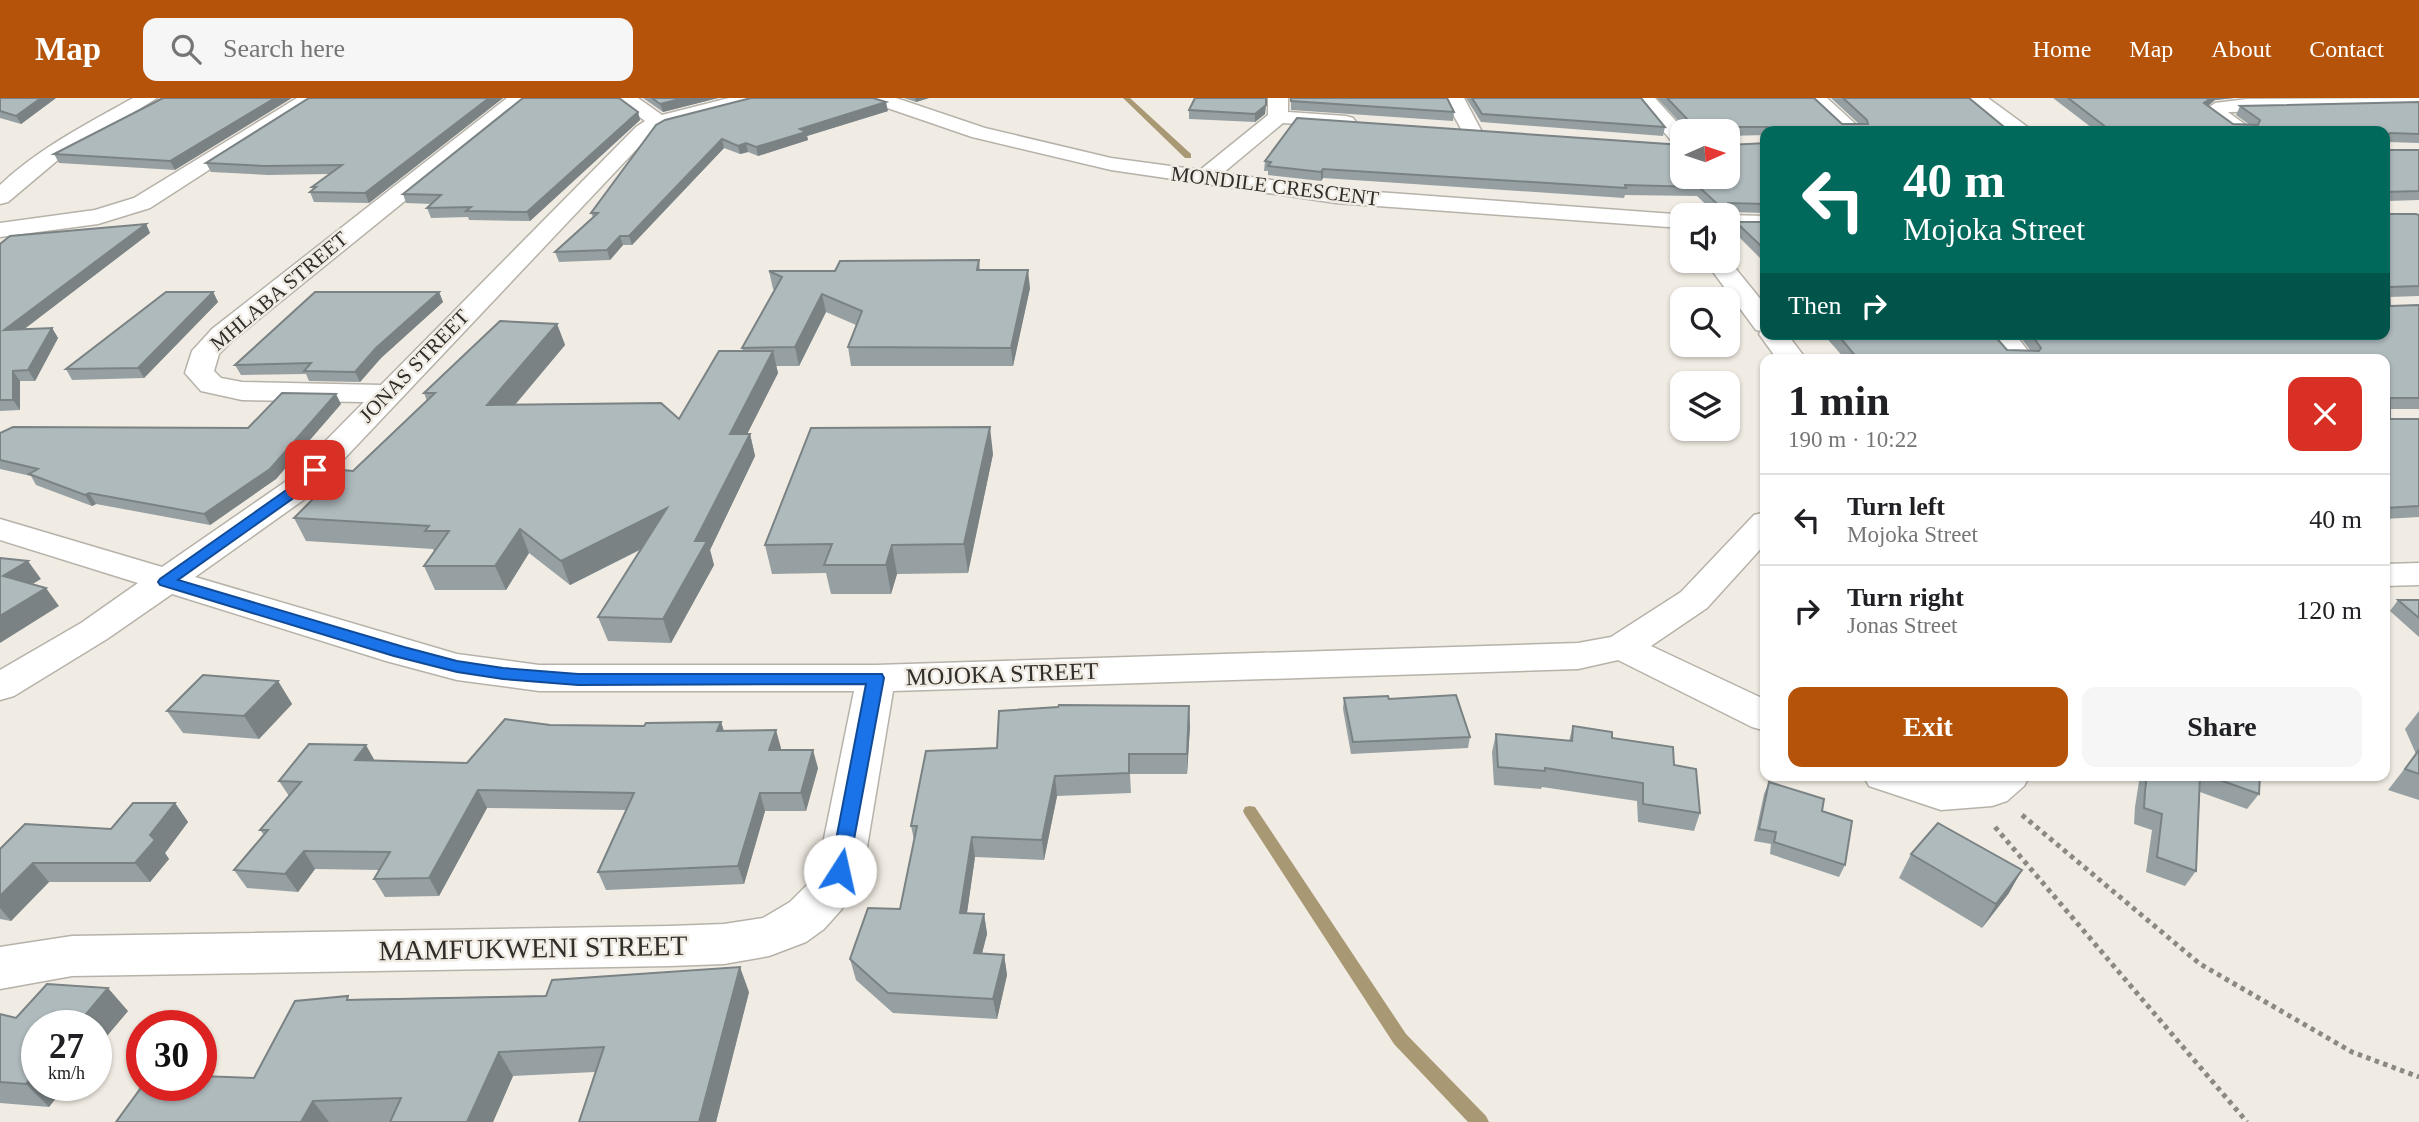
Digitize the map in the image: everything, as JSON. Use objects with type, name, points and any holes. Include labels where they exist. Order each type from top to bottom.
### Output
[{"type":"street","points":[[0,197],[32,167],[147,98]]},
{"type":"street","points":[[0,230],[99,217],[142,204],[310,98]]},
{"type":"street","name":"MHLABA STREET","points":[[387,394],[242,390],[211,386],[199,373],[206,351],[222,335],[507,106],[522,98]]},
{"type":"street","points":[[625,98],[659,122]]},
{"type":"street","name":"JONAS STREET","points":[[0,687],[94,631],[297,489],[643,131],[659,122],[752,98]]},
{"type":"street","name":"MONDILE CRESCENT","points":[[877,98],[979,133],[1111,164],[1336,195],[1670,220]]},
{"type":"street","points":[[1445,130],[1479,132],[1454,98]]},
{"type":"street","points":[[1645,98],[1670,128]]},
{"type":"street","points":[[1815,98],[1847,126]]},
{"type":"street","points":[[1975,98],[2016,126]]},
{"type":"street","points":[[2236,126],[2213,112],[2222,107],[2247,105],[2419,103]]},
{"type":"street","points":[[1204,178],[1278,107],[1361,123]]},
{"type":"street","points":[[1654,144],[1670,143]]},
{"type":"street","points":[[1740,222],[1760,223]]},
{"type":"street","points":[[1726,273],[1760,316]]},
{"type":"street","points":[[1778,340],[1788,354]]},
{"type":"street","points":[[2003,340],[2015,354]]},
{"type":"street","name":"MOJOKA STREET","points":[[0,529],[165,582],[457,667],[503,674],[590,680],[876,678],[1578,656],[1622,647],[1694,600],[1760,528]]},
{"type":"street","points":[[2390,575],[2419,574]]},
{"type":"street","points":[[1622,647],[1760,714]]},
{"type":"street","name":"MAMFUKWENI STREET","points":[[0,968],[72,956],[670,946],[767,938],[793,928],[814,912],[827,897],[840,871],[876,678]]},
{"type":"street","points":[[1902,781],[1941,794],[1989,786]]},
{"type":"path","points":[[1989,786],[2200,964],[2352,1052],[2419,1077]]},
{"type":"path","points":[[1989,786],[2247,1122]]},
{"type":"building","points":[[0,98],[41,98],[16,116],[0,111]]},
{"type":"building","points":[[163,98],[275,98],[170,161],[54,154]]},
{"type":"building","points":[[309,98],[489,98],[365,193],[310,192],[316,187],[312,187],[342,165],[264,166],[206,163]]},
{"type":"building","points":[[523,98],[619,98],[638,112],[527,212],[466,211],[471,207],[427,208],[441,195],[403,194]]},
{"type":"building","points":[[652,98],[684,98],[660,104]]},
{"type":"building","points":[[751,98],[873,98],[886,102],[800,129],[806,132],[756,147],[746,143],[738,146],[722,139],[629,236],[620,236],[607,250],[555,252],[598,213],[591,213],[656,125],[665,120]]},
{"type":"building","points":[[1195,98],[1266,98],[1266,105],[1255,114],[1189,110]]},
{"type":"building","points":[[1291,98],[1447,98],[1454,112],[1291,101]]},
{"type":"building","points":[[1472,98],[1641,98],[1665,127],[1482,114]]},
{"type":"building","points":[[1667,98],[1814,98],[1842,124],[1868,124],[1843,98],[1969,98],[2003,126],[1760,126],[1740,127],[1740,119],[1687,119]]},
{"type":"building","points":[[2068,98],[2211,98],[2204,103],[2233,124],[2258,125],[2260,120],[2240,106],[2419,102],[2419,134],[2390,133],[2390,126],[2104,126]]},
{"type":"building","points":[[1297,118],[1670,144],[1670,186],[1625,185],[1626,188],[1323,169],[1321,172],[1268,166],[1271,162],[1265,161]]},
{"type":"building","points":[[1760,143],[1760,204],[1716,203],[1701,189],[1740,189],[1740,144]]},
{"type":"building","points":[[2390,150],[2419,150],[2419,191],[2390,192]]},
{"type":"building","points":[[2390,214],[2419,215],[2419,286],[2390,287]]},
{"type":"building","points":[[1740,222],[1760,222],[1760,245],[1740,226]]},
{"type":"building","points":[[146,224],[4,330],[52,328],[28,370],[13,371],[13,400],[0,400],[0,244],[10,236]]},
{"type":"building","points":[[979,260],[977,270],[1028,270],[1011,348],[848,347],[862,311],[822,294],[795,347],[742,348],[782,277],[769,271],[835,271],[840,261]]},
{"type":"building","points":[[166,292],[213,292],[138,368],[66,369]]},
{"type":"building","points":[[315,292],[439,292],[376,348],[355,372],[304,371],[311,363],[235,365]]},
{"type":"building","points":[[2419,305],[2419,398],[2390,398],[2390,354],[1854,354],[1842,340],[1998,340],[2007,350],[2039,351],[2041,348],[2035,340],[2390,340],[2390,306]]},
{"type":"building","points":[[500,321],[557,324],[487,405],[661,403],[679,419],[719,351],[773,351],[730,434],[750,434],[695,541],[707,541],[663,619],[598,617],[667,508],[561,561],[520,529],[495,566],[424,566],[449,531],[425,531],[429,526],[294,518],[342,470],[353,471],[435,393],[424,393]]},
{"type":"building","points":[[282,393],[336,394],[270,469],[204,514],[89,493],[85,495],[29,474],[38,469],[0,460],[0,433],[13,427],[248,428]]},
{"type":"building","points":[[2390,419],[2419,419],[2419,506],[2390,508]]},
{"type":"building","points":[[990,427],[964,544],[892,545],[886,565],[824,565],[832,544],[765,545],[811,428]]},
{"type":"building","points":[[0,558],[28,561],[3,576],[46,588],[0,616]]},
{"type":"building","points":[[2398,600],[2419,600],[2419,618]]},
{"type":"building","points":[[203,675],[278,681],[244,716],[167,711]]},
{"type":"building","points":[[1456,695],[1470,737],[1353,742],[1344,698],[1388,696],[1389,699]]},
{"type":"building","points":[[1059,705],[1189,706],[1187,754],[1129,754],[1129,773],[1055,776],[1042,840],[972,837],[960,913],[984,914],[974,953],[1004,955],[993,999],[888,993],[850,959],[868,908],[900,909],[917,826],[911,826],[926,751],[997,748],[999,711]]},
{"type":"building","points":[[505,719],[550,725],[644,726],[646,723],[721,722],[717,731],[776,730],[769,750],[813,750],[801,793],[760,793],[738,866],[598,872],[634,793],[478,790],[429,878],[374,879],[390,852],[304,851],[285,874],[234,870],[268,830],[260,830],[301,782],[279,781],[309,744],[366,745],[355,760],[467,763]]},
{"type":"building","points":[[1573,726],[1612,732],[1612,738],[1673,747],[1674,765],[1696,769],[1700,813],[1643,804],[1643,783],[1545,768],[1545,771],[1498,767],[1496,734],[1572,741]]},
{"type":"building","points":[[2419,750],[2419,774],[2405,769]]},
{"type":"building","points":[[2146,781],[2200,781],[2196,871],[2157,857],[2162,814],[2144,808]]},
{"type":"building","points":[[2223,781],[2260,781],[2259,794]]},
{"type":"building","points":[[1769,782],[1824,799],[1822,811],[1852,821],[1845,865],[1774,842],[1776,832],[1759,829]]},
{"type":"building","points":[[133,803],[175,803],[150,835],[155,840],[135,863],[33,863],[0,896],[0,849],[25,824],[111,829]]},
{"type":"building","points":[[1938,823],[2022,870],[1996,904],[1911,854]]},
{"type":"building","points":[[740,967],[699,1122],[579,1122],[604,1047],[499,1052],[467,1122],[390,1122],[401,1098],[313,1101],[301,1122],[116,1122],[131,1101],[217,1101],[217,1077],[254,1078],[295,1001],[348,996],[347,1000],[546,996],[552,980]]},
{"type":"building","points":[[47,984],[108,988],[89,1010],[23,1010]]},
{"type":"building","points":[[21,1013],[21,1084],[0,1082],[0,1014],[16,1018]]},
{"type":"waterway","points":[[1126,98],[1188,156]]},
{"type":"waterway","points":[[1250,811],[1400,1039],[1480,1122]]},
{"type":"route","points":[[315,470],[297,489],[165,582],[400,652],[457,667],[503,674],[578,680],[876,678],[840,871]]}]
